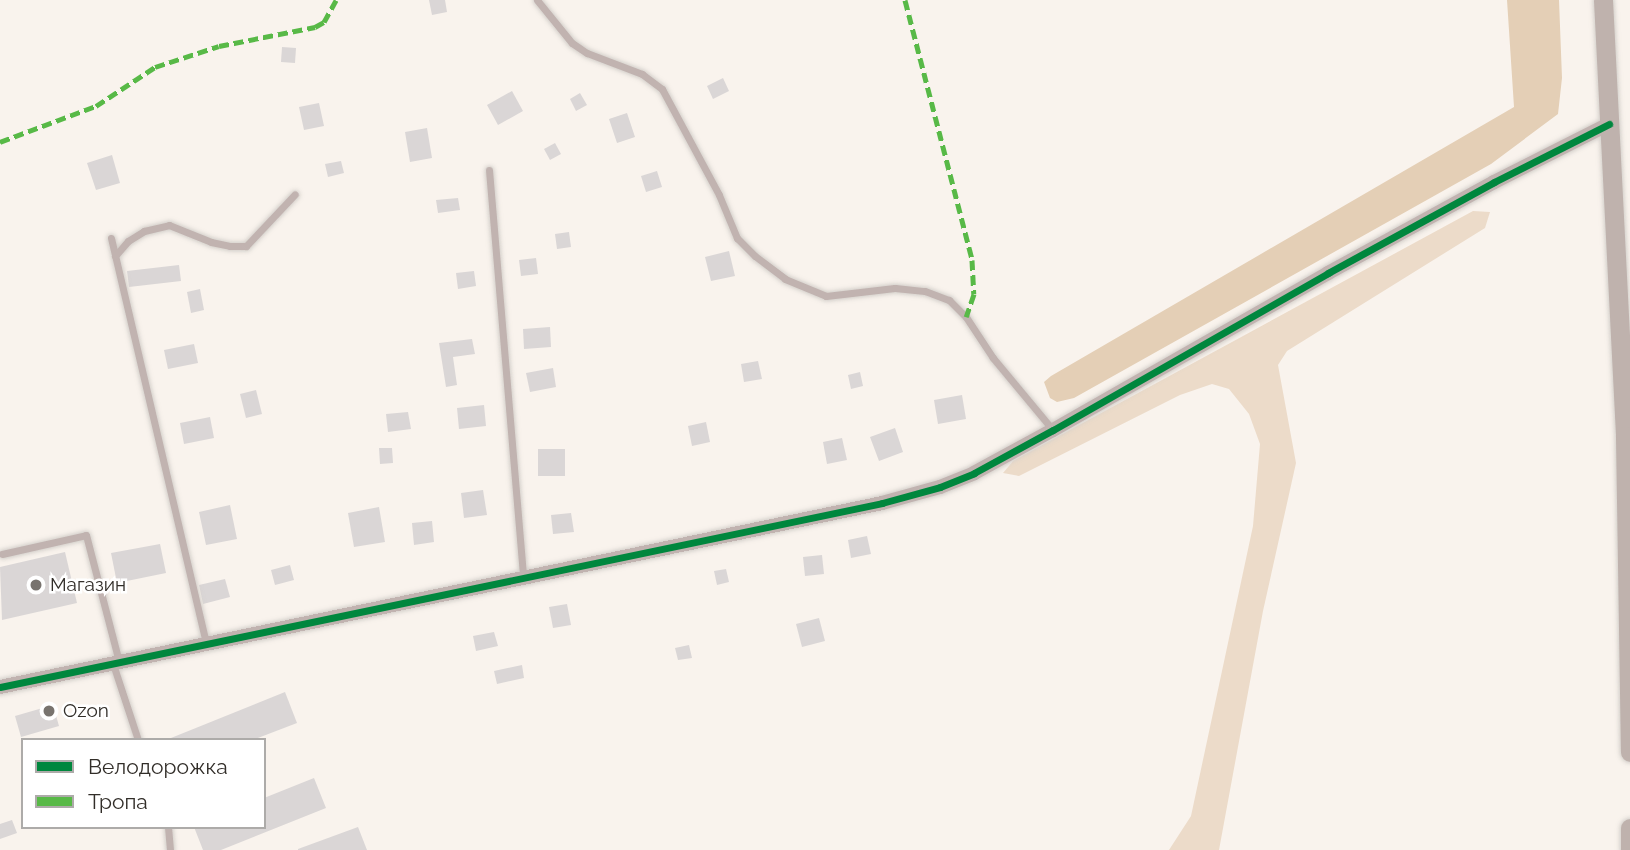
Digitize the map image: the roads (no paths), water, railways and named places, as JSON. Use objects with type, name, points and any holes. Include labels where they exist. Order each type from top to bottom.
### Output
[{"type":"main road","points":[[1603,0],[1625,436],[1630,752]]},
{"type":"main road","points":[[1630,828],[1630,850]]},
{"type":"street","points":[[0,687],[914,496],[974,473],[1328,273],[1609,124]]},
{"type":"lane","points":[[537,0],[572,43],[587,53],[642,74],[662,89],[719,195],[737,238],[755,256],[785,279],[826,296],[895,288],[925,291],[949,300],[966,317],[993,358],[1053,430]]},
{"type":"lane","points":[[489,170],[523,576]]},
{"type":"lane","points":[[115,256],[136,236],[169,225],[211,242],[246,246],[295,194]]},
{"type":"lane","points":[[111,239],[206,643]]},
{"type":"lane","points":[[2,554],[86,536],[116,663],[137,738]]},
{"type":"lane","points":[[167,829],[170,850]]},
{"type":"place","name":"Магазин","points":[[36,585]]},
{"type":"place","name":"Ozon","points":[[49,711]]}]
